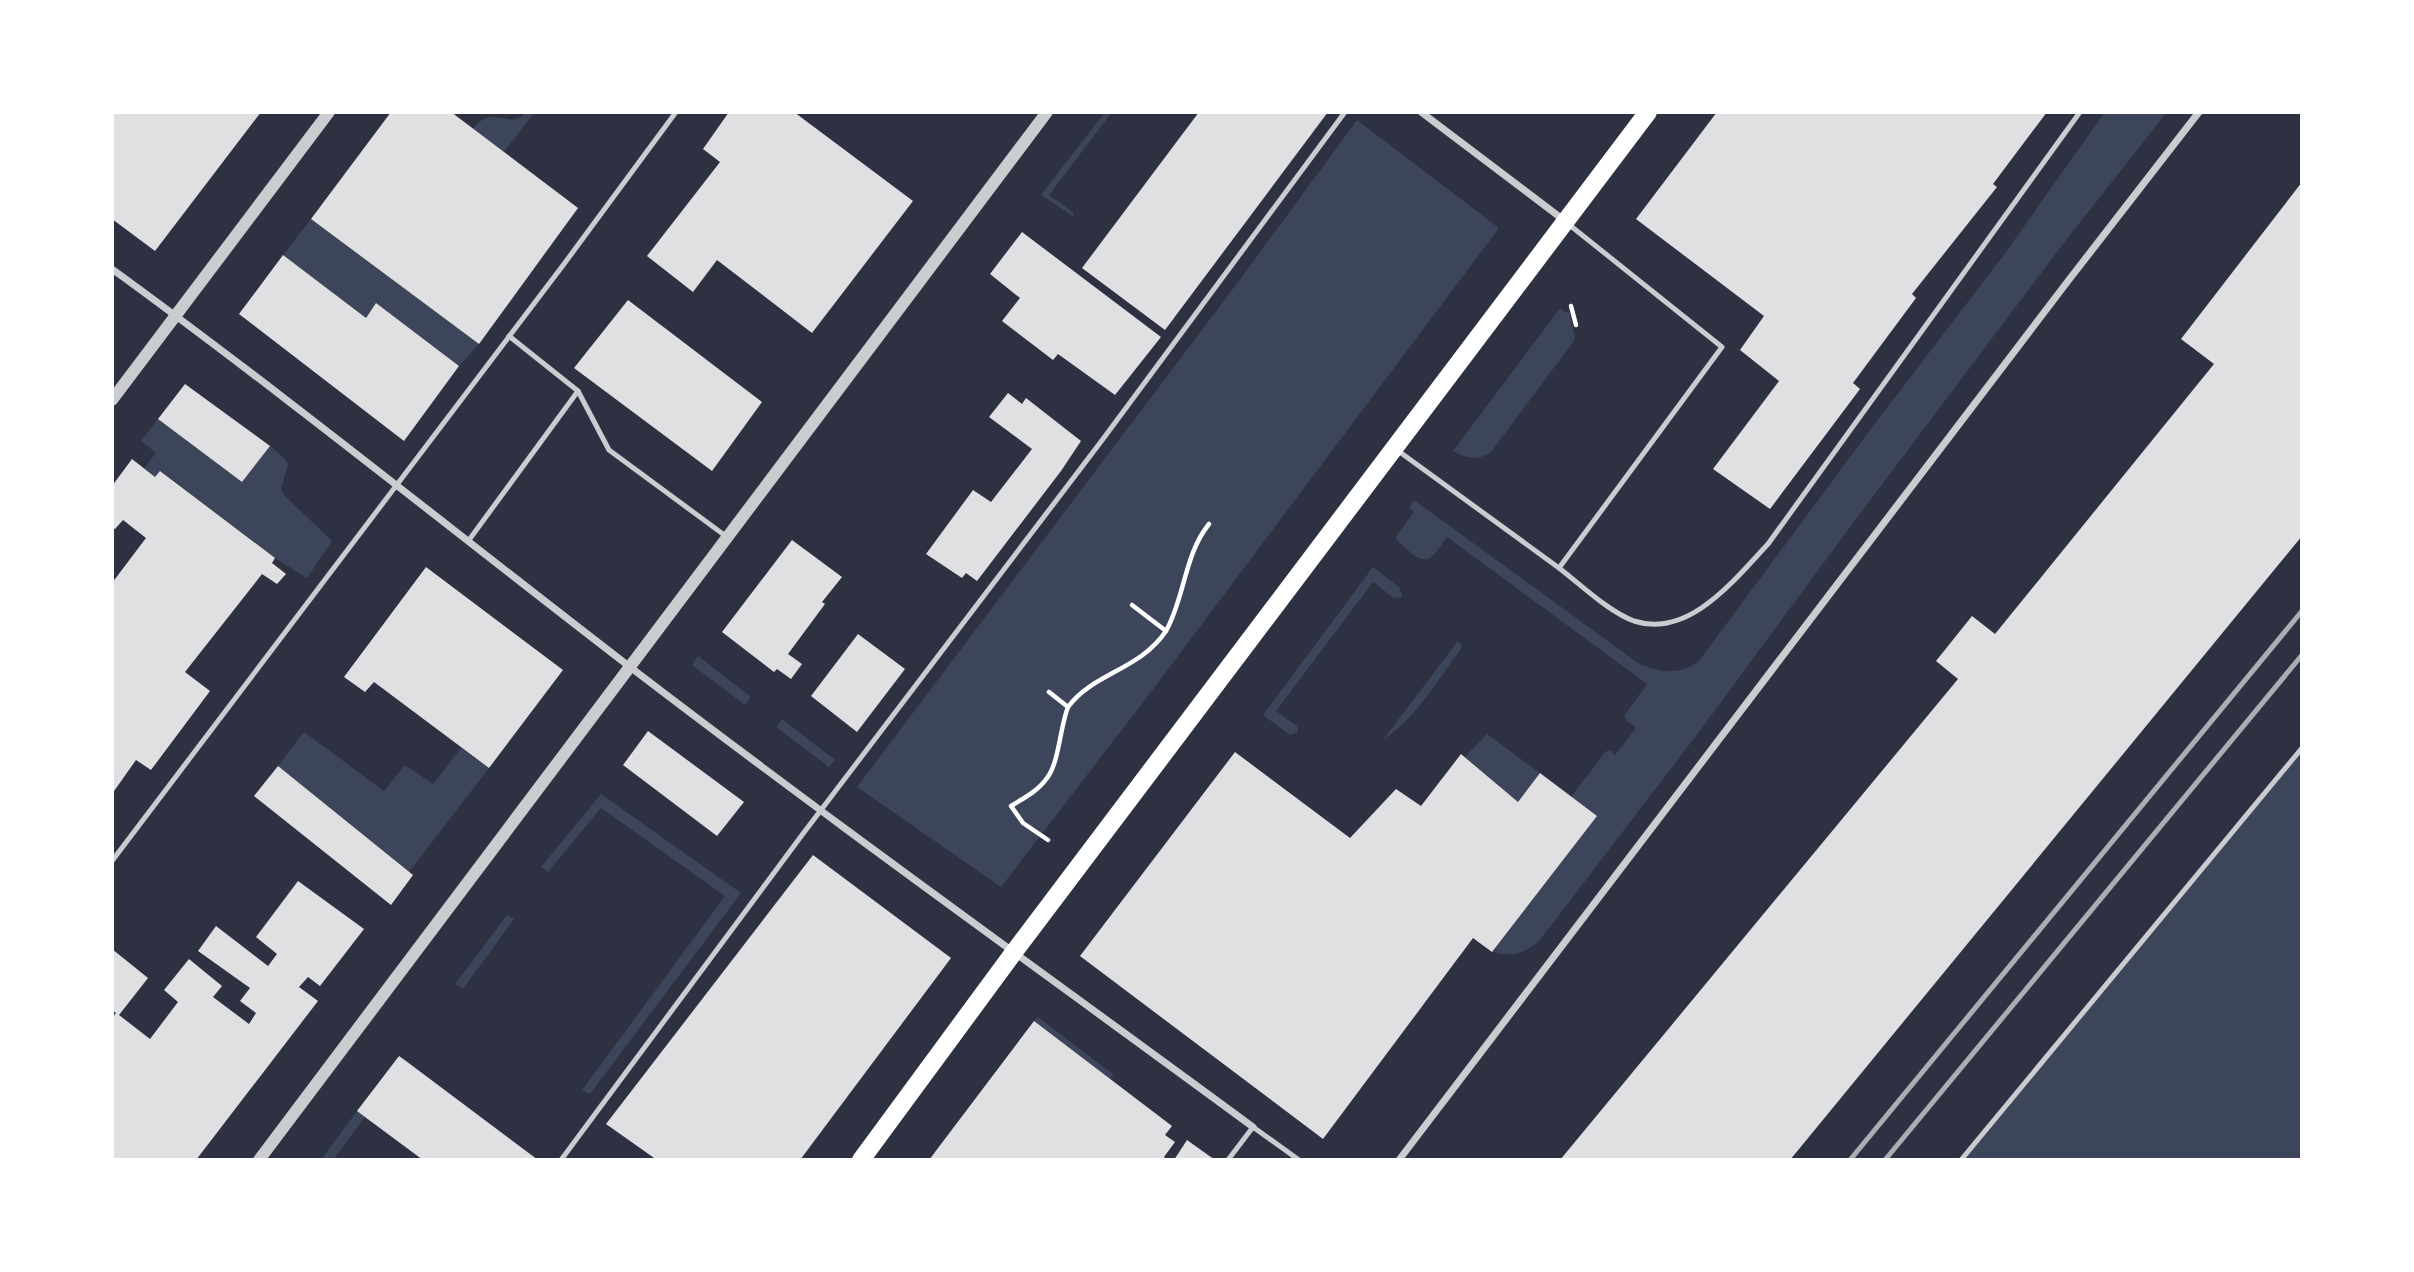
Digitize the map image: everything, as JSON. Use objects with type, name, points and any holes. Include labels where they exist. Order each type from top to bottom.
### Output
[{"type":"main road","points":[[861,1160],[1014,952],[1648,112]]},
{"type":"street","points":[[112,400],[329,112]]},
{"type":"street","points":[[259,1160],[1047,112]]},
{"type":"street","points":[[1421,112],[1565,221]]},
{"type":"street","points":[[1399,1160],[2199,112]]},
{"type":"street","points":[[112,269],[397,483],[631,667],[1253,1127]]},
{"type":"lane","points":[[112,861],[676,112]]},
{"type":"lane","points":[[561,1160],[822,809],[1104,439],[1345,112]]},
{"type":"lane","points":[[1395,449],[1617,612],[1634,621],[1658,625],[1679,620],[1702,607],[1731,584],[1768,544],[2080,112]]},
{"type":"lane","points":[[1559,568],[1722,347],[1565,221]]},
{"type":"lane","points":[[509,337],[578,391],[609,450],[728,538]]},
{"type":"lane","points":[[469,540],[578,391]]},
{"type":"lane","points":[[1961,1160],[2302,748]]},
{"type":"lane","points":[[1228,1160],[1253,1127],[1299,1160]]},
{"type":"path","points":[[1571,306],[1576,325]]},
{"type":"path","points":[[1048,840],[1023,823],[1011,806],[1035,791],[1051,773],[1068,707],[1082,692],[1151,650],[1166,631],[1173,618],[1195,547],[1209,524]]},
{"type":"path","points":[[1132,605],[1166,631]]},
{"type":"path","points":[[1049,692],[1068,707]]},
{"type":"shaded area","points":[[526,112],[535,112],[504,152],[473,129],[487,118],[514,119]]},
{"type":"shaded area","points":[[1105,112],[1112,112],[1049,195],[1074,213],[1073,216],[1041,195]]},
{"type":"shaded area","points":[[2105,112],[2167,112],[2063,244],[1702,728],[1540,940],[1518,953],[1492,952],[1597,816],[1571,797],[1605,752],[1610,750],[1615,755],[1636,728],[1624,716],[1647,684],[1447,537],[1431,558],[1420,558],[1410,552],[1395,538],[1414,512],[1409,508],[1414,500],[1638,663],[1669,671],[1692,666],[1699,661],[2003,256]]},
{"type":"shaded area","points":[[1357,120],[1499,228],[1001,887],[857,787]]},
{"type":"shaded area","points":[[311,219],[479,344],[459,366],[376,303],[366,318],[283,255]]},
{"type":"shaded area","points":[[1560,308],[1566,313],[1569,311],[1574,341],[1491,452],[1472,458],[1453,451]]},
{"type":"shaded area","points":[[158,419],[242,482],[270,446],[286,460],[288,465],[281,489],[284,495],[332,541],[307,578],[275,558],[161,471],[155,477],[144,468],[156,453],[141,441]]},
{"type":"shaded area","points":[[1373,567],[1400,588],[1402,597],[1394,598],[1373,582],[1276,711],[1297,726],[1298,732],[1290,735],[1263,715]]},
{"type":"shaded area","points":[[1458,641],[1462,646],[1460,650],[1425,698],[1406,721],[1383,740]]},
{"type":"shaded area","points":[[698,656],[751,697],[745,705],[692,665]]},
{"type":"shaded area","points":[[782,719],[835,760],[829,767],[776,727]]},
{"type":"shaded area","points":[[304,732],[384,791],[405,765],[433,784],[461,748],[489,768],[409,872],[278,766]]},
{"type":"shaded area","points":[[1487,734],[1540,773],[1518,802],[1465,757]]},
{"type":"shaded area","points":[[2302,748],[2302,1160],[1961,1160]]},
{"type":"shaded area","points":[[601,794],[741,893],[590,1094],[582,1090],[725,896],[601,808],[548,872],[541,867]]},
{"type":"shaded area","points":[[507,915],[514,919],[463,989],[455,984]]},
{"type":"shaded area","points":[[1038,1017],[1114,1075],[1110,1079],[1034,1021]]},
{"type":"shaded area","points":[[357,1111],[365,1117],[333,1160],[321,1160]]},
{"type":"building","points":[[112,112],[261,112],[155,251],[112,219]]},
{"type":"building","points":[[391,112],[451,112],[578,208],[479,344],[311,219]]},
{"type":"building","points":[[729,112],[794,112],[913,201],[812,333],[717,260],[693,292],[647,256],[720,162],[703,149]]},
{"type":"building","points":[[1199,112],[1328,112],[1165,330],[1082,268]]},
{"type":"building","points":[[1717,112],[2047,112],[1993,184],[1997,187],[1912,294],[1916,298],[1853,383],[1860,389],[1770,509],[1713,469],[1779,381],[1740,350],[1764,316],[1636,219]]},
{"type":"building","points":[[2302,182],[2302,536],[1790,1160],[1560,1160],[1958,679],[1936,661],[1972,616],[1995,634],[2214,364],[2181,339]]},
{"type":"building","points":[[1022,232],[1161,337],[1115,395],[1058,354],[1053,360],[1002,321],[1020,298],[990,274]]},
{"type":"building","points":[[283,255],[366,318],[376,303],[459,366],[404,441],[239,314]]},
{"type":"building","points":[[628,300],[762,402],[712,471],[574,368]]},
{"type":"building","points":[[185,384],[270,446],[242,482],[158,419]]},
{"type":"building","points":[[1008,393],[1022,404],[1026,398],[1081,441],[977,581],[966,573],[962,578],[926,554],[973,490],[991,502],[1032,449],[989,417]]},
{"type":"building","points":[[132,459],[155,477],[160,471],[275,558],[272,563],[286,574],[277,584],[262,574],[185,672],[210,691],[151,770],[136,760],[112,794],[112,583],[146,538],[123,520],[115,529],[112,528],[112,486]]},
{"type":"building","points":[[792,540],[842,577],[788,654],[802,664],[791,679],[777,669],[774,672],[722,632]]},
{"type":"building","points":[[426,567],[563,670],[489,768],[374,682],[365,692],[344,677]]},
{"type":"building","points":[[858,634],[905,669],[857,732],[811,696]]},
{"type":"building","points":[[648,731],[744,802],[717,836],[623,765]]},
{"type":"building","points":[[1235,752],[1350,838],[1396,789],[1421,806],[1461,754],[1518,802],[1540,773],[1597,816],[1492,952],[1473,938],[1323,1139],[1080,956]]},
{"type":"building","points":[[278,766],[413,875],[391,905],[254,796]]},
{"type":"building","points":[[813,855],[951,958],[800,1160],[657,1160],[606,1124]]},
{"type":"building","points":[[298,881],[364,929],[320,986],[308,977],[299,987],[318,1001],[196,1160],[112,1160],[112,1018],[116,1013],[112,1010],[112,949],[148,978],[119,1015],[150,1039],[178,1002],[164,990],[189,959],[222,986],[213,997],[249,1024],[256,1013],[240,1001],[250,988],[198,951],[216,926],[268,966],[277,954],[256,937]]},
{"type":"building","points":[[1034,1021],[1172,1126],[1165,1135],[1175,1142],[1164,1157],[1167,1160],[929,1160]]},
{"type":"building","points":[[399,1056],[538,1160],[423,1160],[365,1117],[357,1111]]},
{"type":"building","points":[[1187,1140],[1215,1160],[1174,1160]]},
{"type":"railway","points":[[1850,1160],[2302,611]]},
{"type":"railway","points":[[1885,1160],[2302,655]]}]
